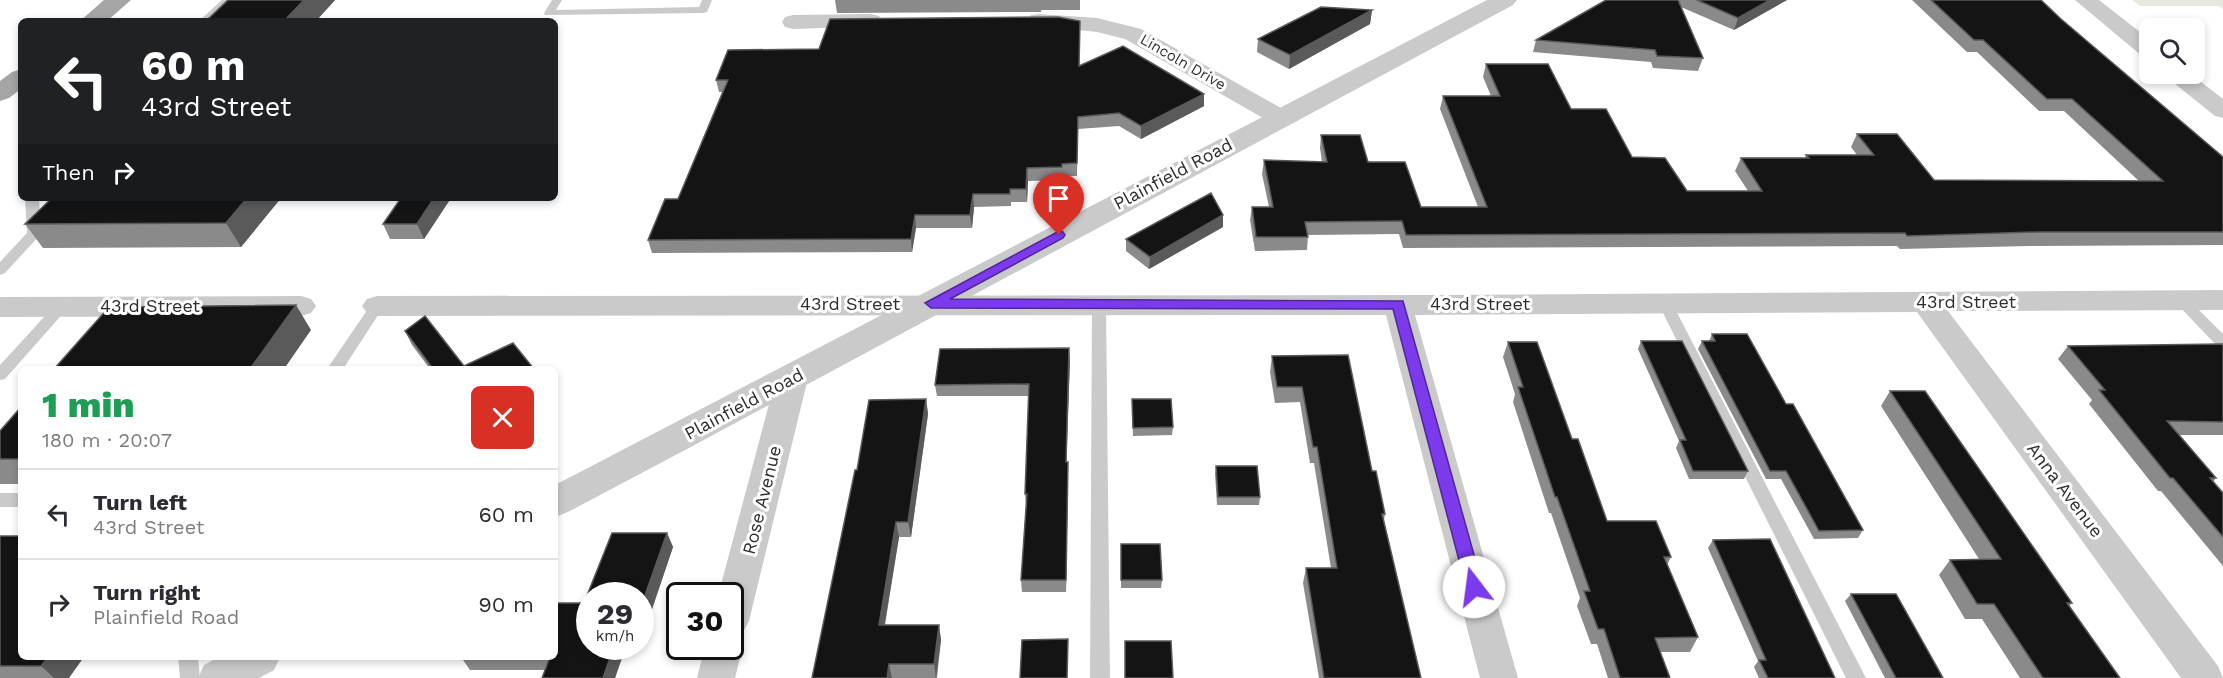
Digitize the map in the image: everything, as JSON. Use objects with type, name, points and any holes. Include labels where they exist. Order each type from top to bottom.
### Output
[{"type":"main road","points":[[96,18],[119,0]]},
{"type":"street","name":"Plainfield Road","points":[[558,500],[1279,117],[1505,0]]},
{"type":"street","points":[[2086,0],[2139,42]]},
{"type":"street","name":"Lincoln Drive","points":[[1013,21],[1059,20],[1097,25],[1133,34],[1279,117]]},
{"type":"street","points":[[793,22],[897,21]]},
{"type":"street","points":[[2189,84],[2223,111]]},
{"type":"street","name":"43rd Street","points":[[378,306],[2223,300]]},
{"type":"street","name":"Anna Avenue","points":[[1925,302],[2204,678]]},
{"type":"street","points":[[1398,304],[1499,678]]},
{"type":"street","name":"43rd Street","points":[[0,307],[61,307],[124,315],[301,306]]},
{"type":"street","name":"Rose Avenue","points":[[740,582],[792,378]]},
{"type":"street","points":[[219,678],[253,660]]},
{"type":"street","points":[[716,678],[720,660]]},
{"type":"lane","points":[[207,18],[228,0]]},
{"type":"lane","points":[[557,0],[549,13],[619,12],[705,5]]},
{"type":"lane","points":[[619,12],[626,0]]},
{"type":"lane","points":[[32,201],[34,234]]},
{"type":"lane","points":[[0,270],[50,219]]},
{"type":"lane","points":[[2181,300],[2223,343]]},
{"type":"lane","points":[[1665,303],[1856,678]]},
{"type":"lane","points":[[1099,304],[1100,678]]},
{"type":"lane","points":[[337,366],[378,306]]},
{"type":"lane","points":[[0,375],[61,307]]},
{"type":"lane","points":[[0,500],[18,500]]},
{"type":"lane","points":[[188,660],[190,678]]},
{"type":"green space","points":[[2132,0],[2223,0],[2223,9],[2219,6],[2140,6]]},
{"type":"building","points":[[228,0],[304,0],[287,18],[209,18]]},
{"type":"building","points":[[1606,0],[1678,0],[1703,58],[1657,56],[1655,50],[1536,40]]},
{"type":"building","points":[[1697,0],[1770,0],[1738,18]]},
{"type":"building","points":[[1931,0],[2041,0],[2223,157],[2223,232],[2038,232],[1907,236],[1905,233],[1406,235],[1402,221],[1305,222],[1308,237],[1256,237],[1252,207],[1273,207],[1264,160],[1327,162],[1321,135],[1360,135],[1368,162],[1405,162],[1421,207],[1487,207],[1443,96],[1500,96],[1486,64],[1548,64],[1571,109],[1606,109],[1632,157],[1665,158],[1687,191],[1762,191],[1741,158],[1874,155],[1857,134],[1897,134],[1934,180],[2163,181],[2072,99],[2047,99],[1983,40],[1974,40]]},
{"type":"building","points":[[1321,7],[1372,10],[1290,55],[1258,39]]},
{"type":"building","points":[[1058,17],[1080,21],[1079,66],[1123,46],[1204,94],[1141,126],[1119,113],[1078,117],[1077,163],[1062,164],[1062,167],[1027,168],[1026,189],[1010,189],[1010,194],[973,194],[970,215],[915,215],[911,239],[648,240],[665,199],[678,199],[728,80],[716,80],[728,50],[819,49],[830,19]]},
{"type":"building","points":[[1211,193],[1223,215],[1150,257],[1126,239]]},
{"type":"building","points":[[49,201],[244,201],[226,223],[25,224]]},
{"type":"building","points":[[399,201],[432,201],[417,224],[383,224]]},
{"type":"building","points":[[296,305],[252,366],[57,366],[109,307]]},
{"type":"building","points":[[425,316],[464,366],[431,366],[405,331]]},
{"type":"building","points":[[1712,334],[1747,334],[1786,404],[1793,404],[1863,530],[1819,531],[1786,471],[1770,471],[1702,341],[1715,341]]},
{"type":"building","points":[[1641,341],[1682,341],[1748,471],[1693,471],[1680,440],[1686,440]]},
{"type":"building","points":[[1508,342],[1537,342],[1572,439],[1578,439],[1607,521],[1656,521],[1671,557],[1664,557],[1698,637],[1655,638],[1670,678],[1620,678],[1604,629],[1598,629],[1584,591],[1590,591],[1518,387],[1523,387]]},
{"type":"building","points":[[513,343],[532,366],[464,366]]},
{"type":"building","points":[[2223,344],[2223,422],[2167,421],[2216,478],[2210,478],[2223,493],[2223,537],[2173,478],[2170,478],[2099,390],[2105,390],[2068,346]]},
{"type":"building","points":[[1069,348],[1066,580],[1021,580],[1027,494],[1025,494],[1029,384],[935,385],[940,349]]},
{"type":"building","points":[[1348,355],[1372,471],[1376,471],[1385,514],[1382,514],[1421,678],[1324,678],[1306,568],[1337,568],[1317,447],[1313,447],[1302,387],[1277,387],[1272,356]]},
{"type":"building","points":[[1890,391],[1925,391],[2072,603],[2067,603],[2120,678],[2043,678],[1994,604],[1977,604],[1950,560],[2001,559]]},
{"type":"building","points":[[926,399],[908,522],[896,522],[879,625],[939,625],[934,664],[889,664],[887,678],[812,678],[855,470],[857,470],[869,400]]},
{"type":"building","points":[[1132,399],[1171,399],[1173,427],[1133,428]]},
{"type":"building","points":[[18,410],[18,459],[0,459],[0,431]]},
{"type":"building","points":[[1216,466],[1257,466],[1260,497],[1218,497]]},
{"type":"building","points":[[612,533],[667,533],[650,582],[592,582]]},
{"type":"building","points":[[0,536],[18,536],[18,660],[46,660],[41,666],[0,666]]},
{"type":"building","points":[[1770,539],[1835,678],[1768,678],[1759,660],[1766,660],[1713,540]]},
{"type":"building","points":[[1121,544],[1160,544],[1162,580],[1121,580]]},
{"type":"building","points":[[1851,594],[1896,594],[1943,678],[1896,678]]},
{"type":"building","points":[[558,603],[576,603],[576,660],[609,660],[603,678],[542,678],[549,660],[558,660]]},
{"type":"building","points":[[1068,639],[1067,678],[1020,678],[1022,640]]},
{"type":"building","points":[[1125,641],[1171,641],[1173,678],[1125,678]]},
{"type":"route","points":[[1059,235],[931,303],[1398,304],[1474,587]]}]
